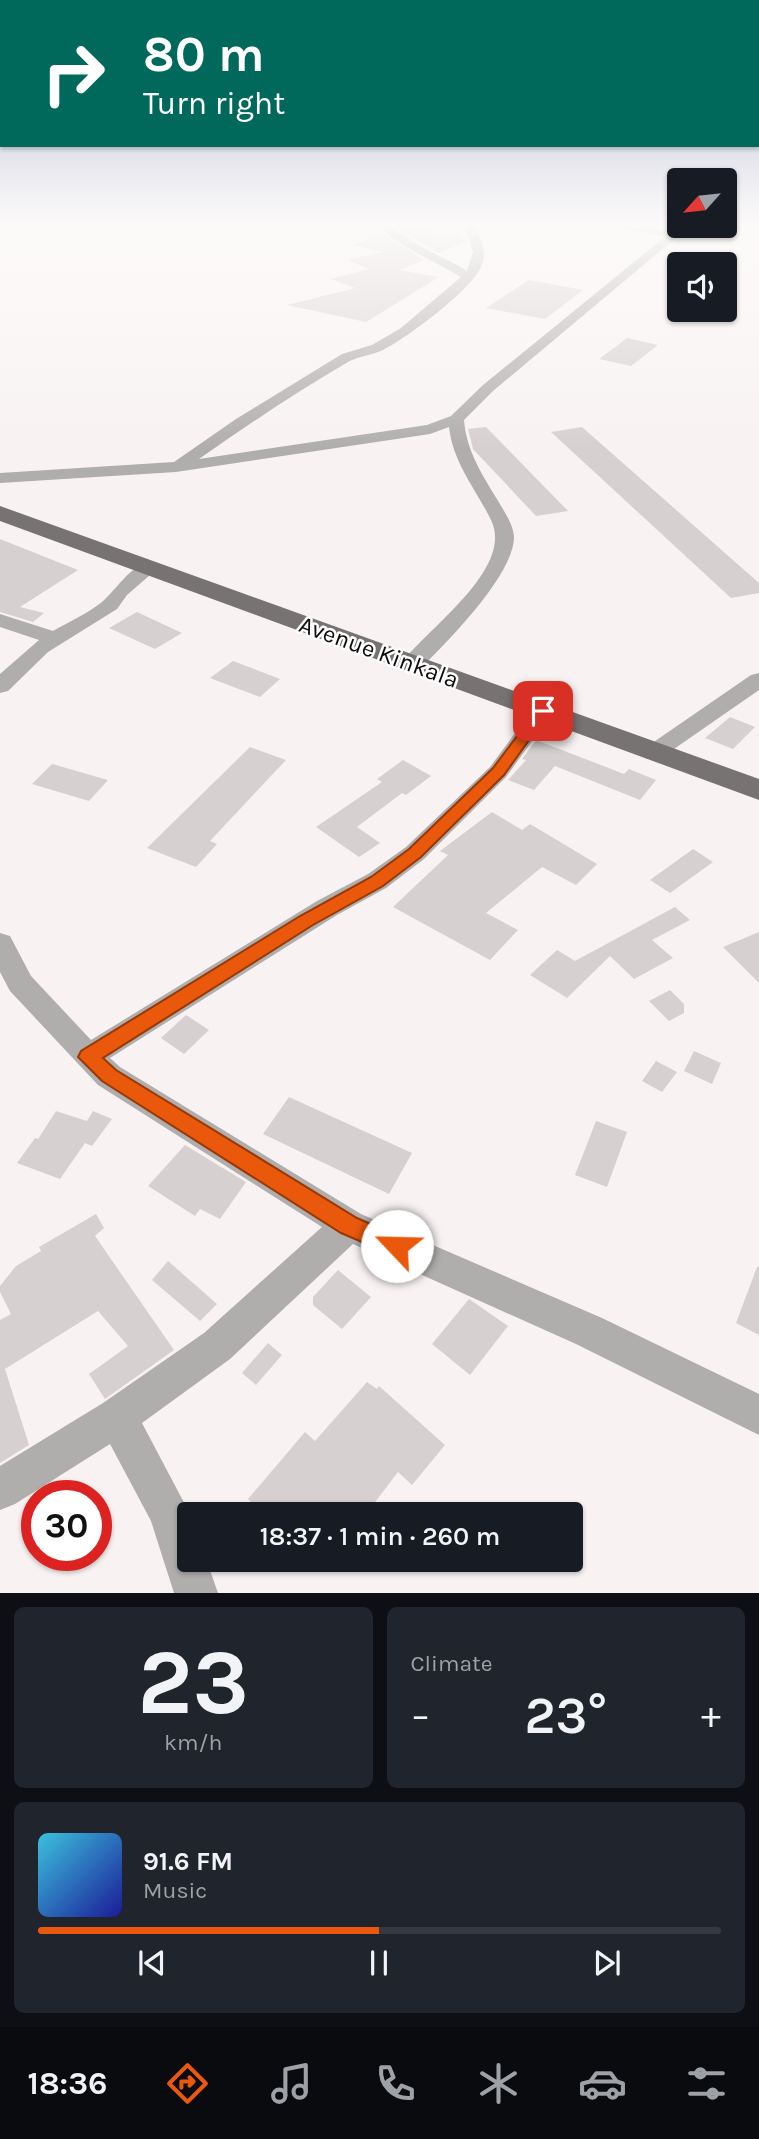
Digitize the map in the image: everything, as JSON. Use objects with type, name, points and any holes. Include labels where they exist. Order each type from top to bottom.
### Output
[{"type":"main road","name":"Avenue Kinkala","points":[[2,515],[759,790]]},
{"type":"street","points":[[176,467],[241,422],[346,357],[377,348],[406,331],[441,300]]},
{"type":"street","points":[[0,478],[176,467],[429,429],[456,419],[488,388],[595,300]]},
{"type":"street","points":[[412,664],[452,626],[499,557],[505,540],[499,517],[461,451],[456,419]]},
{"type":"street","points":[[0,686],[41,648],[110,605],[120,591],[149,568]]},
{"type":"street","points":[[0,620],[55,639]]},
{"type":"street","points":[[653,752],[759,680]]},
{"type":"street","points":[[88,1057],[306,921],[377,881],[415,853],[498,772],[543,711]]},
{"type":"street","points":[[0,943],[20,983],[109,1076],[349,1225],[589,1331],[759,1415]]},
{"type":"street","points":[[0,1489],[117,1417],[217,1346],[349,1225]]},
{"type":"street","points":[[117,1417],[169,1513],[196,1593]]},
{"type":"building","points":[[306,300],[401,300],[366,322],[287,305]]},
{"type":"building","points":[[498,300],[569,300],[545,319],[486,308]]},
{"type":"building","points":[[627,338],[658,345],[631,366],[599,359]]},
{"type":"building","points":[[486,427],[568,511],[536,516],[473,449],[468,429]]},
{"type":"building","points":[[582,427],[759,583],[759,593],[731,598],[551,432]]},
{"type":"building","points":[[0,539],[78,570],[20,607],[44,613],[33,622],[0,612]]},
{"type":"building","points":[[137,612],[182,633],[155,649],[109,628]]},
{"type":"building","points":[[233,661],[280,679],[260,697],[210,678]]},
{"type":"building","points":[[730,717],[755,727],[733,749],[705,738]]},
{"type":"building","points":[[536,740],[624,774],[629,769],[656,780],[640,800],[555,766],[534,790],[508,780],[526,760],[522,759]]},
{"type":"building","points":[[250,747],[286,760],[210,841],[217,844],[196,867],[147,848]]},
{"type":"building","points":[[403,760],[431,776],[406,795],[402,793],[357,827],[380,843],[359,857],[316,827],[382,782],[377,779]]},
{"type":"building","points":[[52,764],[108,780],[89,801],[32,784]]},
{"type":"building","points":[[492,812],[522,830],[530,824],[597,864],[576,885],[542,867],[486,913],[518,930],[490,960],[393,907],[448,855],[440,851]]},
{"type":"building","points":[[693,849],[713,862],[670,893],[650,880]]},
{"type":"building","points":[[675,907],[690,920],[652,940],[673,958],[634,979],[610,956],[567,998],[530,975],[557,950],[575,961]]},
{"type":"building","points":[[759,932],[759,983],[723,947]]},
{"type":"building","points":[[670,990],[684,1004],[684,1013],[669,1021],[649,1001]]},
{"type":"building","points":[[186,1015],[209,1030],[184,1054],[161,1038]]},
{"type":"building","points":[[694,1051],[721,1063],[712,1084],[684,1071]]},
{"type":"building","points":[[656,1061],[677,1072],[662,1092],[642,1081]]},
{"type":"building","points":[[289,1097],[412,1153],[389,1194],[263,1134]]},
{"type":"building","points":[[56,1111],[87,1121],[93,1111],[112,1119],[92,1146],[85,1143],[60,1179],[17,1163],[35,1138],[38,1139]]},
{"type":"building","points":[[596,1121],[627,1132],[607,1187],[575,1175]]},
{"type":"building","points":[[185,1145],[246,1182],[220,1219],[200,1209],[195,1216],[148,1186]]},
{"type":"building","points":[[96,1214],[104,1228],[95,1236],[174,1350],[105,1399],[89,1374],[128,1346],[98,1311],[5,1369],[29,1445],[0,1463],[0,1320],[11,1314],[0,1292],[0,1286],[16,1266],[41,1251],[39,1247]]},
{"type":"building","points":[[168,1261],[217,1304],[200,1321],[152,1280]]},
{"type":"building","points":[[759,1267],[759,1335],[736,1323]]},
{"type":"building","points":[[338,1270],[371,1297],[342,1329],[313,1305],[313,1297]]},
{"type":"building","points":[[469,1299],[508,1326],[470,1375],[432,1344]]},
{"type":"building","points":[[268,1343],[282,1355],[256,1385],[242,1373]]},
{"type":"building","points":[[367,1382],[377,1389],[379,1386],[445,1445],[412,1485],[398,1472],[375,1502],[251,1502],[248,1499],[305,1432],[315,1441]]},
{"type":"route","points":[[397,1246],[349,1225],[109,1076],[88,1057],[327,908],[377,881],[415,853],[446,826],[498,772],[543,711]]}]
